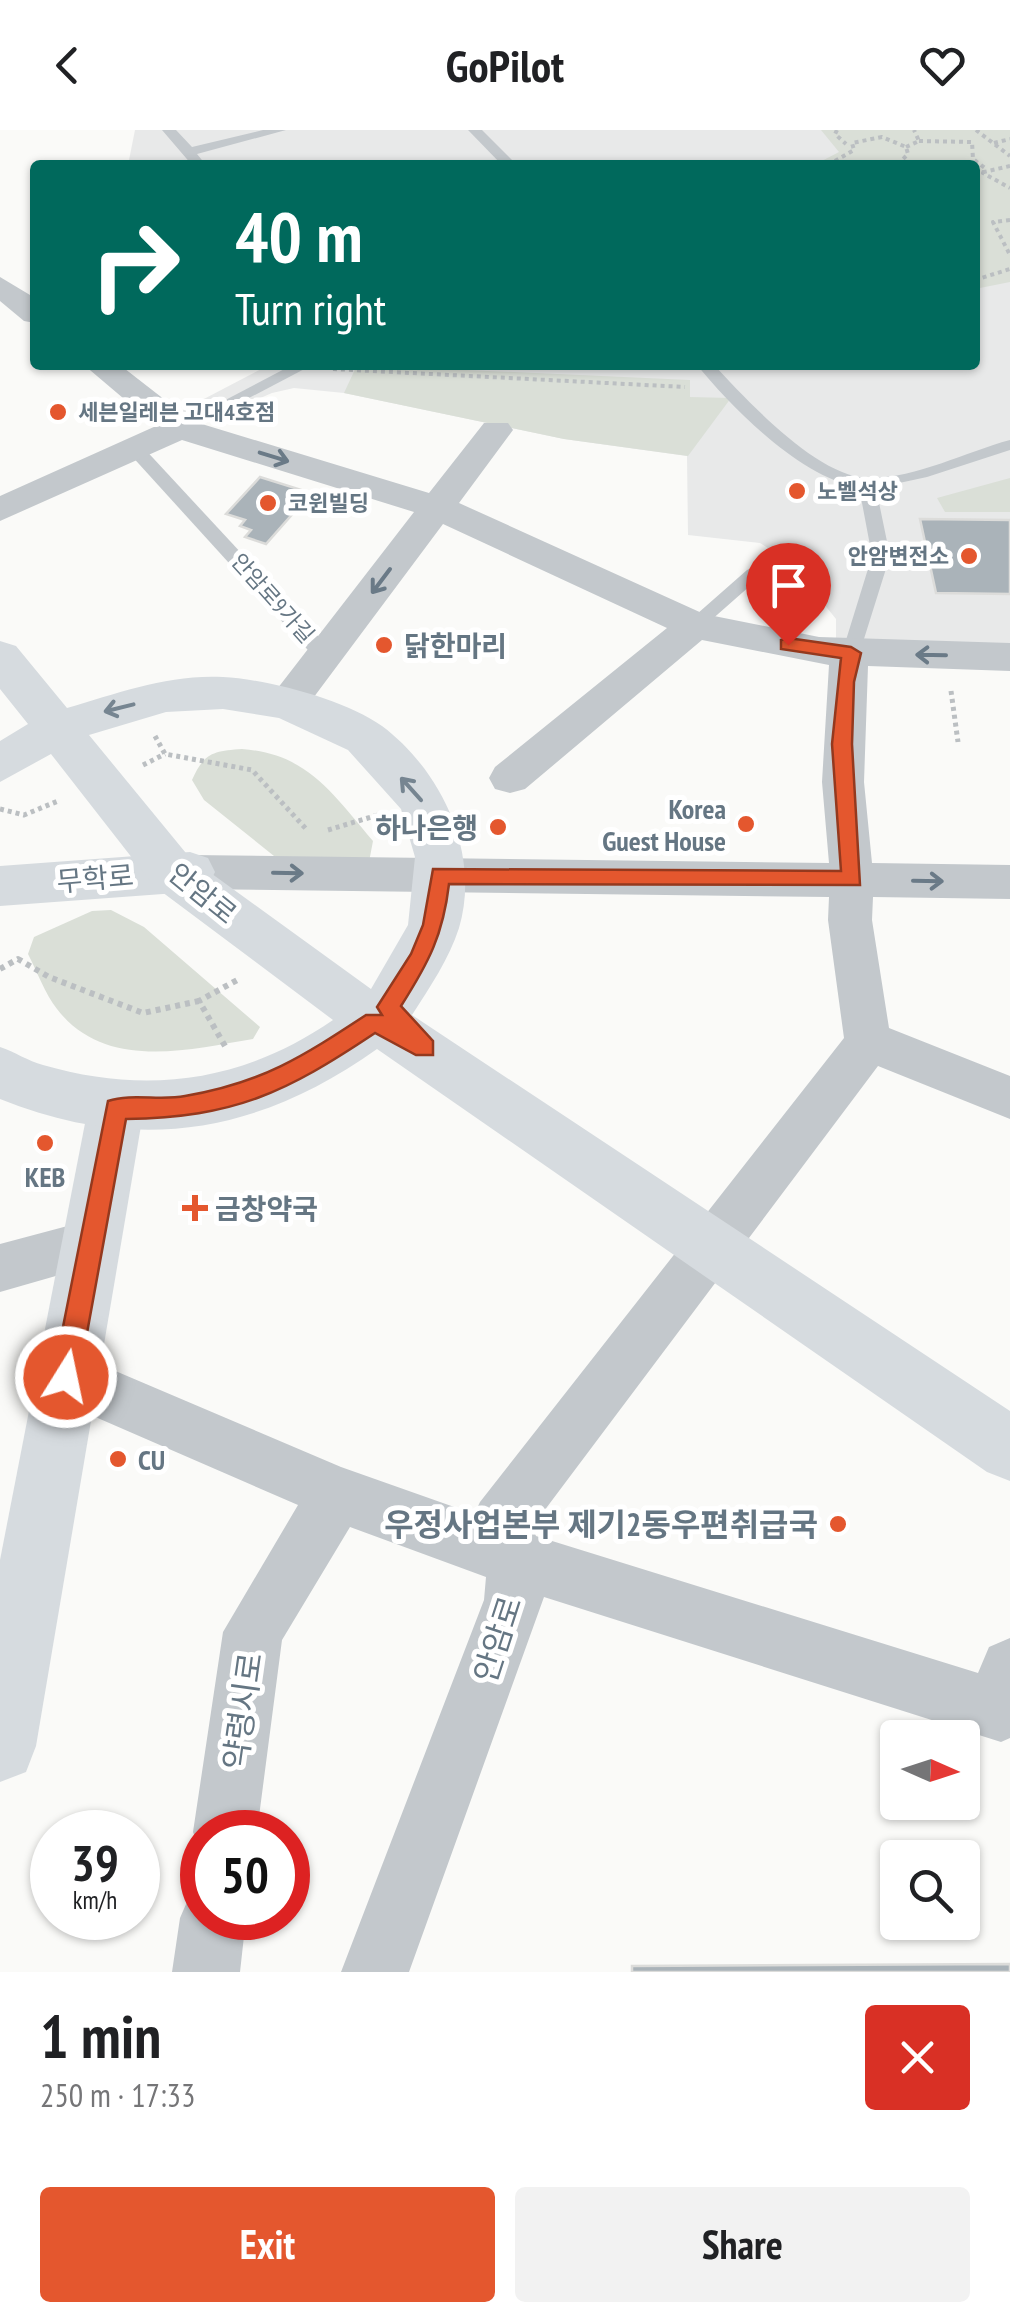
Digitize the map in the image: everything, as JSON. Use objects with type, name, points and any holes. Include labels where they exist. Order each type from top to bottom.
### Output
[{"type":"main road","name":"안암로","points":[[12,674],[181,872],[1010,1449]]},
{"type":"main road","points":[[0,764],[60,727],[166,696],[223,693],[288,703],[364,738],[422,802],[440,857],[434,925],[396,1025],[296,1074],[251,1092],[181,1108],[116,1108],[18,1083],[0,1071]]},
{"type":"main road","name":"무학로","points":[[0,886],[181,872]]},
{"type":"main road","points":[[0,1746],[116,1108]]},
{"type":"street","points":[[0,286],[30,310]]},
{"type":"street","points":[[106,370],[180,428],[437,507],[694,625],[819,651],[1010,657]]},
{"type":"street","points":[[0,510],[180,428]]},
{"type":"street","name":"안암로9가길","points":[[324,656],[496,430]]},
{"type":"street","points":[[510,778],[694,625]]},
{"type":"street","points":[[851,653],[845,682],[842,744],[852,880],[850,920],[868,1043],[900,1051],[1010,1098]]},
{"type":"street","points":[[288,703],[324,656]]},
{"type":"street","points":[[181,872],[1010,882]]},
{"type":"street","name":"안암로","points":[[375,1972],[514,1600],[517,1559],[500,1522],[868,1043]]},
{"type":"street","points":[[0,1268],[90,1244]]},
{"type":"street","points":[[66,1377],[338,1494],[517,1559],[1001,1711],[1010,1668]]},
{"type":"street","name":"약령시로","points":[[228,1810],[254,1632],[338,1494]]},
{"type":"street","points":[[206,1972],[210,1940]]},
{"type":"lane","points":[[169,130],[195,160]]},
{"type":"lane","points":[[189,152],[279,130]]},
{"type":"lane","points":[[475,130],[505,160]]},
{"type":"lane","points":[[180,428],[295,370]]},
{"type":"lane","points":[[711,370],[838,479],[867,484],[1010,446]]},
{"type":"lane","name":"안암로9가길","points":[[136,449],[324,656]]},
{"type":"lane","points":[[851,653],[882,556],[867,484]]},
{"type":"lane","points":[[694,625],[753,574],[773,564]]},
{"type":"path","points":[[837,130],[835,134],[846,144]]},
{"type":"path","points":[[914,130],[920,141]]},
{"type":"path","points":[[976,130],[1010,156]]},
{"type":"path","points":[[837,160],[854,150],[852,143],[882,137],[898,140],[906,147],[908,154],[903,160]]},
{"type":"path","points":[[994,144],[1010,139]]},
{"type":"path","points":[[906,147],[920,141],[972,142],[974,160]]},
{"type":"path","points":[[980,164],[985,168],[983,172]]},
{"type":"path","points":[[980,173],[1010,166]]},
{"type":"path","points":[[983,172],[1010,188]]},
{"type":"path","points":[[1010,220],[994,222],[1010,254]]},
{"type":"path","points":[[980,278],[1010,269]]},
{"type":"path","points":[[380,370],[727,388]]},
{"type":"path","points":[[946,656],[958,742]]},
{"type":"path","points":[[137,703],[165,754],[252,770],[311,835],[422,802]]},
{"type":"path","points":[[0,969],[18,959],[49,977],[144,1013],[200,1001]]},
{"type":"shaded area","points":[[135,130],[1010,130],[1010,647],[836,644],[836,619],[791,563],[760,543],[688,535],[687,456],[564,439],[344,393],[294,388],[272,393],[201,424],[199,434],[179,412],[259,370],[980,370],[980,160],[129,160]]},
{"type":"shaded area","points":[[821,130],[1010,130],[1010,282],[980,288],[980,160],[824,160],[839,152]]},
{"type":"shaded area","points":[[355,370],[468,370],[690,380],[690,397],[731,398],[688,456],[564,439],[344,393]]},
{"type":"shaded area","points":[[1010,478],[1010,512],[945,512],[937,498]]},
{"type":"shaded area","points":[[242,749],[285,759],[317,779],[373,841],[369,862],[279,860],[204,800],[192,780],[201,764],[217,753]]},
{"type":"shaded area","points":[[111,910],[144,927],[260,1027],[253,1039],[175,1051],[148,1051],[123,1049],[76,1029],[53,1003],[28,954],[34,937],[92,911]]},
{"type":"building","name":"코윈빌딩","points":[[260,477],[311,493],[266,544],[245,537],[251,530],[240,526],[245,520],[226,514]]},
{"type":"building","name":"안암변전소","points":[[920,519],[1010,520],[1010,594],[936,593]]},
{"type":"building","points":[[1010,1964],[1010,1972],[632,1972],[632,1966]]},
{"type":"place","name":"세븐일레븐 고대4호점","points":[[58,412]]},
{"type":"place","name":"노벨석상","points":[[797,491]]},
{"type":"place","name":"코윈빌딩","points":[[268,503]]},
{"type":"place","name":"안암변전소","points":[[969,556]]},
{"type":"place","name":"닭한마리","points":[[384,645]]},
{"type":"place","name":"Korea Guest House","points":[[746,824]]},
{"type":"place","name":"하나은행","points":[[498,827]]},
{"type":"place","name":"KEB","points":[[45,1143]]},
{"type":"place","name":"금창약국","points":[[195,1208]]},
{"type":"place","name":"CU","points":[[118,1459]]},
{"type":"place","name":"우정사업본부 제기2동우편취급국","points":[[838,1524]]},
{"type":"route","points":[[66,1377],[116,1108],[181,1108],[251,1092],[296,1074],[374,1022],[424,1048],[388,1007],[420,958],[434,925],[440,875],[852,880],[842,744],[845,682],[851,653],[788,645]]}]
